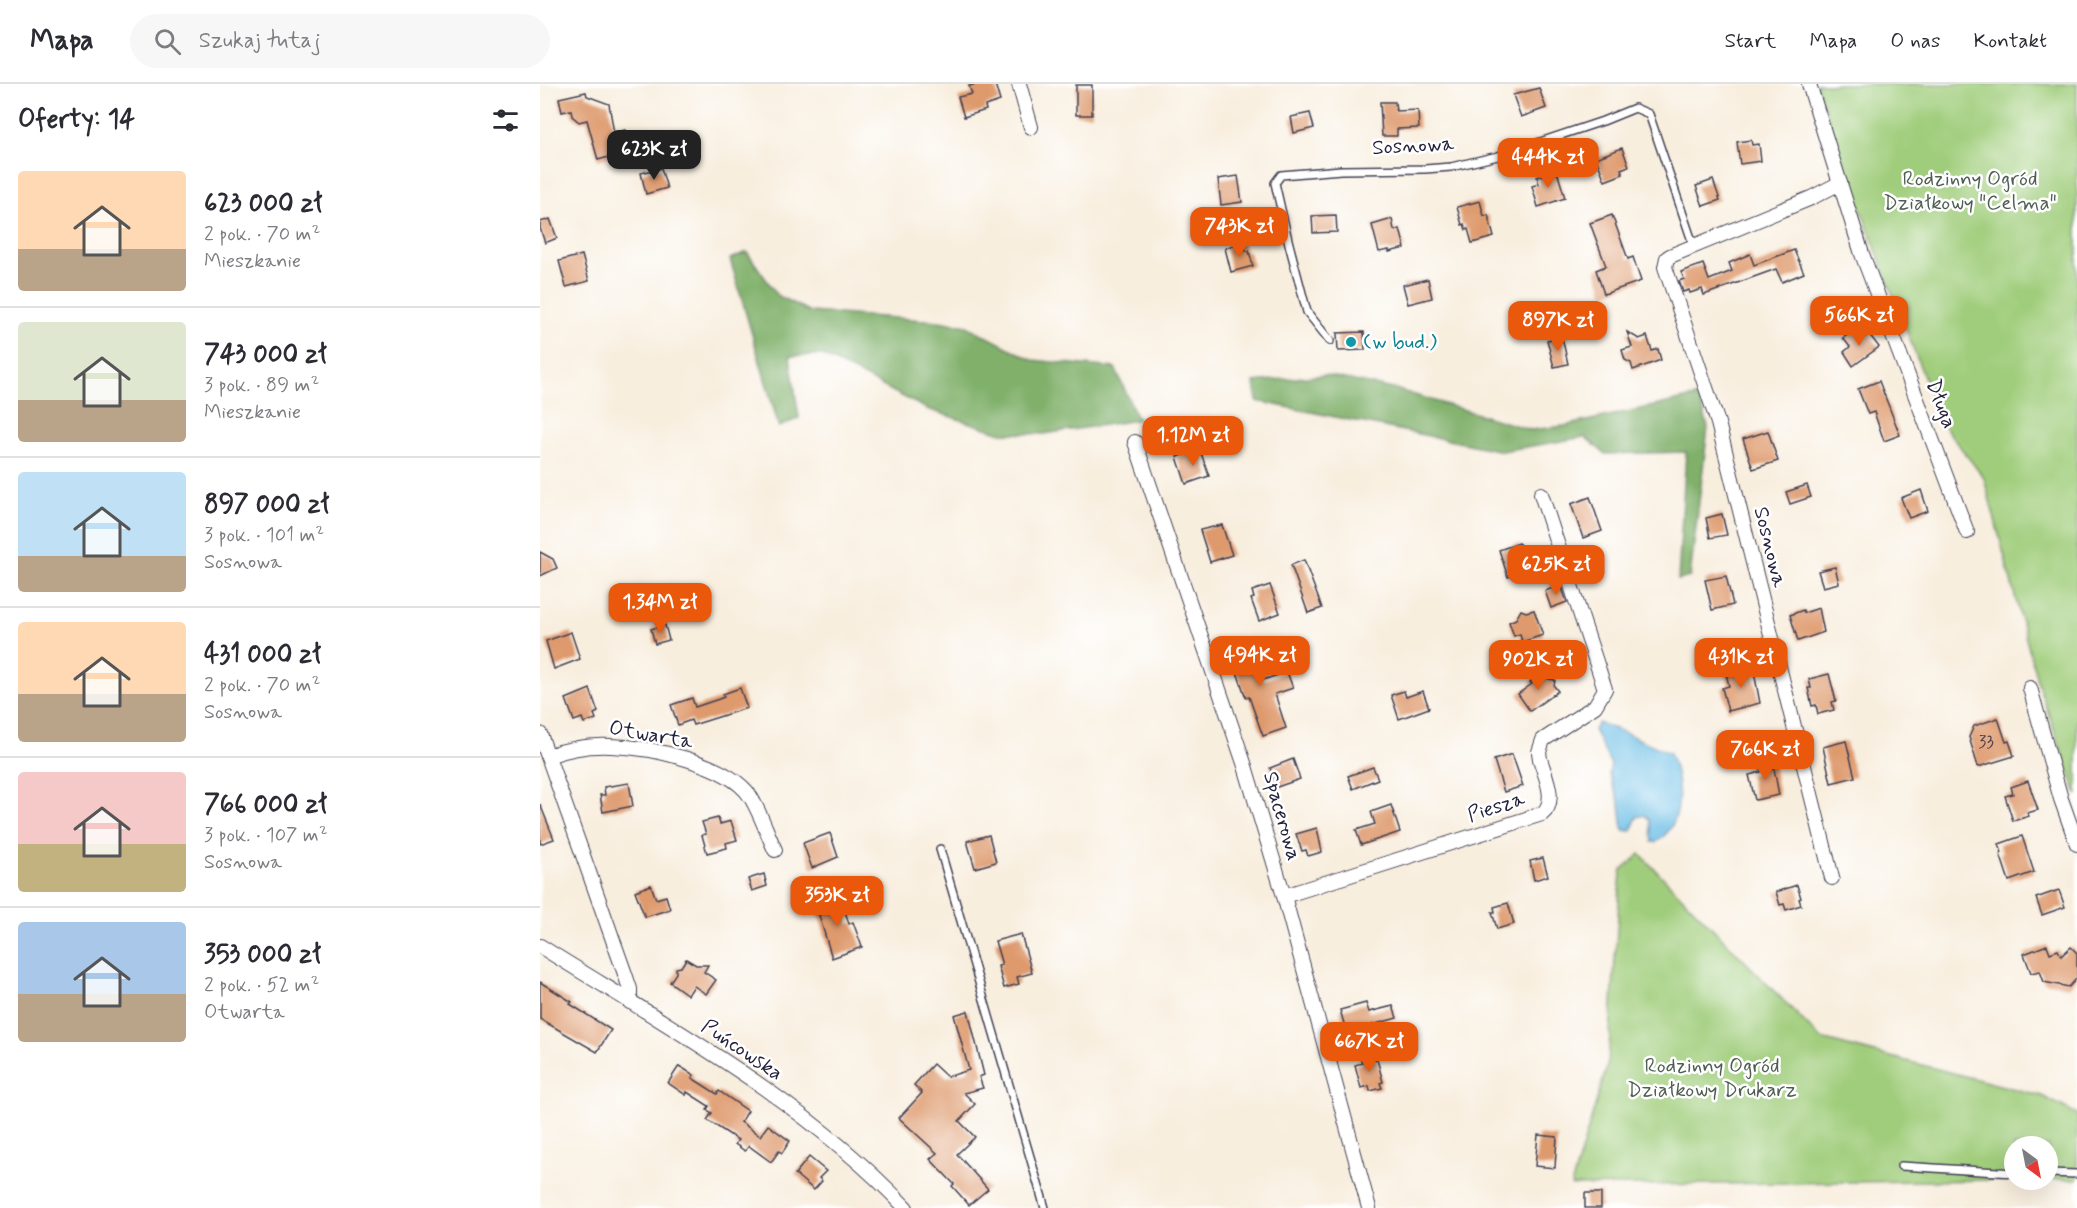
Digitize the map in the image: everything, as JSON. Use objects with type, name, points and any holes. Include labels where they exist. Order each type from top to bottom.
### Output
[{"type":"street","points":[[1019,84],[1030,127]]},
{"type":"street","name":"Długa","points":[[1809,84],[1862,254],[1967,532]]},
{"type":"street","name":"Sosnowa","points":[[1832,878],[1718,423],[1665,267],[1670,256],[1811,198],[1840,183]]},
{"type":"street","name":"Spacerowa","points":[[1135,441],[1244,763],[1284,896],[1369,1208]]},
{"type":"street","name":"Piesza","points":[[1284,896],[1542,814],[1547,810],[1551,798],[1540,759],[1540,746],[1543,740],[1595,706],[1605,689],[1541,494]]},
{"type":"street","points":[[2030,688],[2061,799],[2077,844]]},
{"type":"street","points":[[540,734],[625,974],[630,989],[630,1002]]},
{"type":"street","name":"Otwarta","points":[[548,756],[593,747],[624,747],[674,756],[725,773],[749,795],[775,850]]},
{"type":"street","name":"Puńcowska","points":[[540,946],[730,1065],[807,1119],[906,1208]]},
{"type":"lane","name":"Sosnowa","points":[[1330,341],[1307,312],[1275,183],[1281,175],[1341,170],[1451,167],[1498,156],[1635,108],[1649,114],[1694,247]]},
{"type":"lane","points":[[940,849],[1045,1208]]},
{"type":"lane","points":[[1901,1166],[2004,1172]]},
{"type":"lane","points":[[2058,1173],[2077,1174]]},
{"type":"green space","name":"Rodzinny Ogród Działkowy \"Celma\"","points":[[1816,84],[2077,84],[2077,795],[2038,684],[1984,478],[1941,422]]},
{"type":"green space","points":[[747,252],[777,295],[810,312],[939,321],[967,326],[1032,360],[1115,368],[1138,420],[1044,434],[1001,433],[927,409],[822,355],[790,356],[799,418],[779,427],[730,259]]},
{"type":"green space","points":[[1325,375],[1398,390],[1531,430],[1564,426],[1699,396],[1708,427],[1690,577],[1678,580],[1686,452],[1605,454],[1585,437],[1502,451],[1257,401],[1254,382]]},
{"type":"green space","name":"Rodzinny Ogród Działkowy Drukarz","points":[[1640,854],[1821,1039],[2042,1096],[2077,1114],[2077,1179],[2058,1179],[2058,1136],[2004,1136],[2004,1180],[1571,1186],[1608,1063],[1621,871]]},
{"type":"water","points":[[1598,723],[1670,753],[1677,776],[1677,813],[1666,834],[1656,842],[1652,842],[1650,821],[1645,815],[1637,817],[1631,831],[1623,830],[1620,804],[1609,774],[1611,765],[1594,730]]},
{"type":"building","points":[[995,84],[1000,101],[985,106],[986,110],[964,117],[958,97],[972,94],[969,86]]},
{"type":"building","points":[[1076,85],[1092,85],[1092,115],[1076,115]]},
{"type":"building","points":[[1539,88],[1546,108],[1521,117],[1513,95]]},
{"type":"building","points":[[586,92],[587,96],[609,104],[614,133],[625,130],[630,151],[598,160],[587,120],[579,122],[572,116],[571,110],[562,112],[559,98]]},
{"type":"building","points":[[1380,102],[1395,102],[1396,111],[1418,110],[1419,128],[1397,129],[1397,136],[1382,136]]},
{"type":"building","points":[[1310,113],[1314,128],[1294,133],[1291,117]]},
{"type":"building","points":[[1751,140],[1752,145],[1759,144],[1761,161],[1740,164],[1737,142]]},
{"type":"building","points":[[1622,148],[1629,166],[1621,169],[1623,174],[1605,181],[1596,158]]},
{"type":"building","points":[[661,168],[667,188],[646,194],[641,173]]},
{"type":"building","points":[[1557,171],[1565,198],[1538,207],[1532,186],[1539,184],[1537,177]]},
{"type":"building","points":[[1238,176],[1242,202],[1221,205],[1218,179]]},
{"type":"building","points":[[1713,180],[1720,200],[1703,206],[1696,186]]},
{"type":"building","points":[[1480,201],[1484,216],[1488,215],[1494,237],[1472,243],[1468,229],[1466,230],[1464,224],[1462,225],[1457,207]]},
{"type":"building","points":[[1336,215],[1337,232],[1313,233],[1312,216]]},
{"type":"building","points":[[1612,215],[1628,259],[1633,257],[1641,281],[1604,294],[1596,270],[1606,266],[1590,223]]},
{"type":"building","points":[[550,219],[557,238],[545,243],[540,222]]},
{"type":"building","points":[[1392,219],[1394,230],[1400,229],[1405,248],[1379,252],[1372,225]]},
{"type":"building","points":[[1243,243],[1246,251],[1249,251],[1253,266],[1231,272],[1225,248]]},
{"type":"building","points":[[1794,250],[1804,273],[1782,282],[1776,269],[1704,295],[1702,289],[1690,293],[1689,290],[1683,292],[1679,281],[1684,279],[1681,272],[1703,264],[1709,280],[1732,271],[1729,263],[1750,254],[1754,265]]},
{"type":"building","points":[[582,255],[589,281],[566,287],[559,261]]},
{"type":"building","points":[[1428,279],[1432,298],[1408,304],[1403,285]]},
{"type":"building","points":[[1855,330],[1862,339],[1869,334],[1879,347],[1853,366],[1844,352],[1850,347],[1843,338]]},
{"type":"building","name":"(w bud.)","points":[[1364,332],[1365,350],[1338,351],[1337,333]]},
{"type":"building","points":[[1627,332],[1639,339],[1647,336],[1652,351],[1658,349],[1661,360],[1633,370],[1631,363],[1625,360],[1622,350],[1632,347]]},
{"type":"building","points":[[1562,337],[1568,364],[1554,367],[1547,340]]},
{"type":"building","points":[[1879,381],[1900,435],[1884,441],[1874,412],[1868,414],[1858,389]]},
{"type":"building","points":[[1768,431],[1778,461],[1753,469],[1743,439]]},
{"type":"building","points":[[1200,450],[1209,476],[1186,484],[1177,457]]},
{"type":"building","points":[[1807,485],[1811,497],[1790,504],[1786,492]]},
{"type":"building","points":[[1921,490],[1928,511],[1909,518],[1901,498]]},
{"type":"building","points":[[1590,497],[1602,531],[1583,538],[1571,504]]},
{"type":"building","points":[[1722,514],[1727,535],[1710,538],[1706,518]]},
{"type":"building","points":[[1222,525],[1232,555],[1210,562],[1200,530]]},
{"type":"building","points":[[1519,543],[1526,562],[1519,564],[1522,572],[1508,577],[1499,550]]},
{"type":"building","points":[[540,552],[553,559],[557,568],[540,576]]},
{"type":"building","points":[[1304,560],[1322,608],[1308,613],[1291,565]]},
{"type":"building","points":[[1835,567],[1839,583],[1823,587],[1818,571]]},
{"type":"building","points":[[1726,576],[1733,605],[1712,610],[1705,580]]},
{"type":"building","points":[[1270,585],[1280,613],[1259,621],[1251,599],[1254,598],[1252,591]]},
{"type":"building","points":[[1561,585],[1567,602],[1551,608],[1545,591]]},
{"type":"building","points":[[1819,608],[1824,632],[1798,641],[1790,615],[1803,610],[1804,613]]},
{"type":"building","points":[[1521,610],[1526,612],[1534,610],[1543,635],[1522,642],[1520,634],[1514,636],[1509,622],[1516,619]]},
{"type":"building","points":[[665,625],[669,640],[655,644],[651,629]]},
{"type":"building","points":[[571,632],[580,659],[554,669],[546,641]]},
{"type":"building","points":[[1254,638],[1259,654],[1254,655],[1263,680],[1287,672],[1293,688],[1275,694],[1286,728],[1263,736],[1249,697],[1246,698],[1228,646]]},
{"type":"building","points":[[1753,667],[1760,703],[1728,711],[1722,688],[1729,686],[1726,673]]},
{"type":"building","points":[[1544,672],[1549,679],[1555,680],[1554,686],[1558,691],[1530,711],[1518,694]]},
{"type":"building","points":[[1829,674],[1836,701],[1832,702],[1834,710],[1818,714],[1816,705],[1812,706],[1808,688],[1811,688],[1809,679]]},
{"type":"building","points":[[740,688],[747,708],[693,725],[691,720],[678,725],[671,705],[692,698],[695,707],[724,697],[723,694]]},
{"type":"building","points":[[590,689],[598,712],[594,714],[596,719],[584,723],[582,718],[574,721],[566,699]]},
{"type":"building","points":[[1404,691],[1406,697],[1423,691],[1429,708],[1399,719],[1391,695]]},
{"type":"building","points":[[1998,718],[2006,742],[2009,741],[2014,756],[1978,767],[1969,737],[1974,726]]},
{"type":"building","points":[[1846,741],[1855,777],[1831,783],[1823,747]]},
{"type":"building","points":[[1512,754],[1523,786],[1504,792],[1494,760]]},
{"type":"building","points":[[1772,758],[1779,795],[1755,800],[1749,775],[1761,772],[1759,761]]},
{"type":"building","points":[[1293,759],[1300,779],[1277,787],[1270,768]]},
{"type":"building","points":[[1373,767],[1378,779],[1353,789],[1348,776]]},
{"type":"building","points":[[2028,781],[2038,810],[2027,813],[2029,816],[2013,821],[2005,796],[2013,794],[2011,787]]},
{"type":"building","points":[[629,783],[633,806],[603,812],[600,795],[605,795],[604,787]]},
{"type":"building","points":[[540,804],[554,839],[540,844]]},
{"type":"building","points":[[1391,805],[1400,832],[1361,845],[1356,830],[1375,824],[1371,812]]},
{"type":"building","points":[[718,818],[720,824],[731,821],[737,840],[726,843],[727,848],[707,853],[702,835],[706,834],[702,822]]},
{"type":"building","points":[[1317,828],[1322,852],[1308,856],[1306,850],[1302,851],[1296,834]]},
{"type":"building","points":[[830,833],[838,857],[812,868],[803,843]]},
{"type":"building","points":[[989,835],[996,862],[975,868],[967,841]]},
{"type":"building","points":[[2022,836],[2034,872],[2009,881],[1999,844]]},
{"type":"building","points":[[1543,858],[1548,876],[1534,880],[1530,861]]},
{"type":"building","points":[[764,874],[767,886],[752,891],[748,879]]},
{"type":"building","points":[[651,885],[656,899],[666,896],[670,909],[645,917],[635,891]]},
{"type":"building","points":[[1797,885],[1801,905],[1786,910],[1784,904],[1780,905],[1776,892]]},
{"type":"building","points":[[2059,890],[2065,907],[2042,915],[2036,898]]},
{"type":"building","points":[[840,895],[849,924],[853,922],[862,947],[832,958],[815,902]]},
{"type":"building","points":[[1508,903],[1514,924],[1497,929],[1492,912],[1495,912],[1494,907]]},
{"type":"building","points":[[1021,934],[1032,973],[1017,977],[1019,984],[1004,988],[998,966],[1002,965],[995,941]]},
{"type":"building","points":[[2047,945],[2050,953],[2058,950],[2061,956],[2071,947],[2077,953],[2077,978],[2069,987],[2044,982],[2040,971],[2031,973],[2024,954]]},
{"type":"building","points":[[686,959],[696,965],[708,965],[704,972],[716,980],[706,994],[694,986],[688,995],[670,982],[676,973],[676,968],[681,967]]},
{"type":"building","points":[[540,982],[611,1030],[597,1052],[540,1019]]},
{"type":"building","points":[[1366,1003],[1369,1012],[1393,1006],[1397,1018],[1372,1025],[1373,1030],[1348,1037],[1340,1010]]},
{"type":"building","points":[[968,1011],[984,1075],[979,1077],[983,1088],[964,1093],[975,1104],[959,1121],[975,1137],[957,1154],[988,1189],[969,1205],[952,1186],[954,1184],[930,1159],[937,1153],[899,1118],[922,1093],[914,1085],[933,1064],[947,1077],[969,1070],[954,1015]]},
{"type":"building","points":[[1371,1053],[1373,1060],[1377,1059],[1383,1082],[1380,1083],[1382,1088],[1370,1091],[1369,1086],[1361,1088],[1355,1065],[1362,1063],[1360,1056]]},
{"type":"building","points":[[679,1066],[694,1075],[692,1078],[717,1094],[719,1091],[748,1111],[741,1122],[760,1136],[768,1125],[790,1141],[782,1153],[779,1151],[771,1162],[749,1146],[745,1151],[735,1144],[738,1140],[707,1120],[712,1113],[707,1110],[709,1106],[668,1083]]},
{"type":"building","points":[[1538,1135],[1557,1137],[1555,1168],[1535,1166]]},
{"type":"building","points":[[809,1157],[826,1171],[819,1178],[822,1181],[814,1190],[795,1174]]},
{"type":"building","points":[[1585,1193],[1601,1193],[1601,1208],[1585,1208]]},
{"type":"place","name":"(w bud.)","points":[[1351,342]]}]
